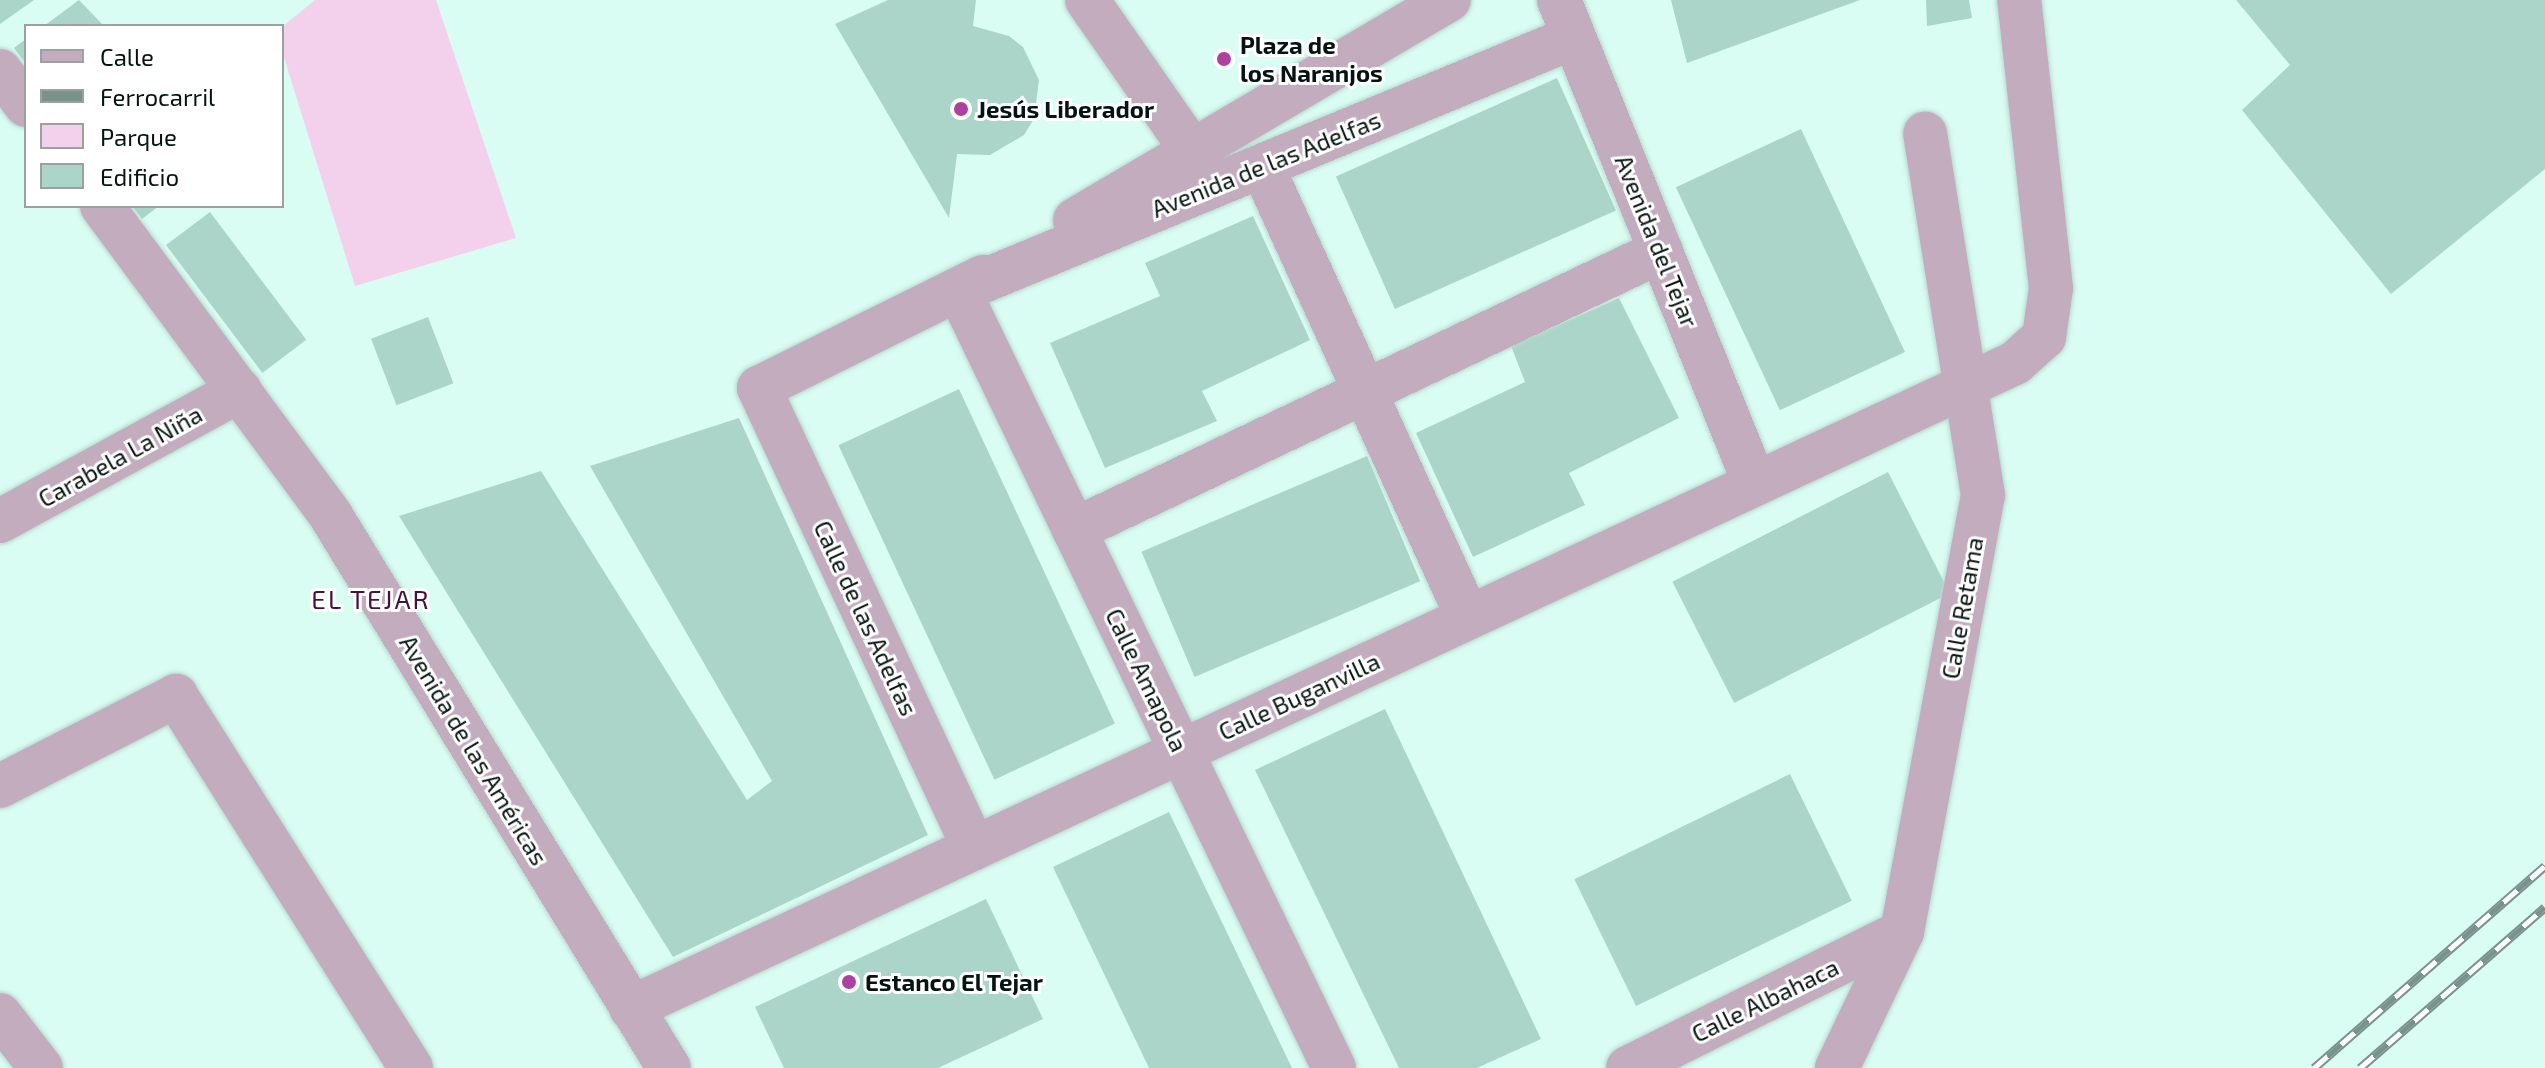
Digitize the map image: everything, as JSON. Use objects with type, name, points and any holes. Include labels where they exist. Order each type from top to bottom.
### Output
[{"type":"street","points":[[1087,0],[1194,147],[1214,185]]},
{"type":"street","name":"Avenida de las Adelfas","points":[[959,291],[1194,147],[1449,0]]},
{"type":"street","name":"Calle Buganvilla","points":[[631,1008],[2015,363],[2044,337],[2049,300],[2019,0]]},
{"type":"street","name":"Avenida de las Adelfas","points":[[759,388],[959,291],[1262,166],[1566,18]]},
{"type":"street","name":"Avenida del Tejar","points":[[1566,18],[1754,482]]},
{"type":"street","points":[[0,71],[24,102]]},
{"type":"street","name":"Calle Retama","points":[[1837,1068],[1902,932],[1983,495],[1925,134]]},
{"type":"street","points":[[1262,166],[1468,617]]},
{"type":"street","name":"Avenida de las Américas","points":[[104,208],[331,516],[669,1068]]},
{"type":"street","points":[[1074,530],[1661,251]]},
{"type":"street","name":"Calle Amapola","points":[[959,291],[1334,1068]]},
{"type":"street","name":"Calle de las Adelfas","points":[[759,388],[974,848]]},
{"type":"street","name":"Carabela La Niña","points":[[0,521],[240,390]]},
{"type":"street","points":[[0,786],[176,696],[411,1068]]},
{"type":"street","name":"Calle Albahaca","points":[[1628,1068],[1902,932]]},
{"type":"street","points":[[0,1015],[41,1068]]},
{"type":"green space","points":[[315,0],[436,0],[516,238],[355,286],[284,57],[284,25]]},
{"type":"building","points":[[0,0],[34,0],[0,24]]},
{"type":"building","points":[[79,0],[102,24],[47,24]]},
{"type":"building","name":"Jesús Liberador","points":[[888,0],[976,0],[973,26],[1009,36],[1023,47],[1039,80],[1034,119],[1024,135],[990,155],[957,154],[949,218],[835,24]]},
{"type":"building","points":[[1671,0],[1860,0],[1687,63]]},
{"type":"building","points":[[1926,0],[1969,0],[1972,18],[1927,26]]},
{"type":"building","points":[[2236,0],[2545,0],[2545,169],[2391,294],[2242,110],[2290,65]]},
{"type":"building","points":[[24,40],[24,61],[14,48]]},
{"type":"building","points":[[1557,78],[1616,210],[1395,309],[1336,176]]},
{"type":"building","points":[[1801,129],[1905,352],[1780,410],[1676,187]]},
{"type":"building","points":[[134,208],[156,208],[142,219]]},
{"type":"building","points":[[210,212],[306,340],[262,373],[166,245]]},
{"type":"building","points":[[1253,216],[1310,340],[1202,391],[1217,421],[1105,468],[1050,343],[1160,296],[1145,263]]},
{"type":"building","points":[[1619,298],[1679,418],[1569,473],[1585,505],[1473,557],[1416,433],[1525,382],[1511,346]]},
{"type":"building","points":[[428,317],[453,383],[396,405],[371,339]]},
{"type":"building","points":[[959,389],[1115,723],[994,780],[838,445]]},
{"type":"building","points":[[739,418],[928,835],[673,957],[399,516],[541,471],[747,800],[772,781],[590,466]]},
{"type":"building","points":[[1367,456],[1420,581],[1195,677],[1141,552]]},
{"type":"building","points":[[1888,472],[1950,593],[1734,703],[1672,582]]},
{"type":"building","points":[[1385,709],[1541,1039],[1477,1068],[1399,1068],[1255,770]]},
{"type":"building","points":[[1790,774],[1852,901],[1636,1006],[1574,879]]},
{"type":"building","points":[[1169,812],[1292,1068],[1149,1068],[1053,867]]},
{"type":"building","points":[[986,899],[1043,1019],[938,1068],[784,1068],[755,1007]]},
{"type":"railway","points":[[2314,1068],[2545,866]]},
{"type":"railway","points":[[2360,1068],[2545,907]]},
{"type":"place","name":"Plaza de los Naranjos","points":[[1224,59]]},
{"type":"place","name":"Jesús Liberador","points":[[961,109]]},
{"type":"place","name":"Estanco El Tejar","points":[[849,982]]},
{"type":"district","name":"EL TEJAR","points":[[371,599]]}]
